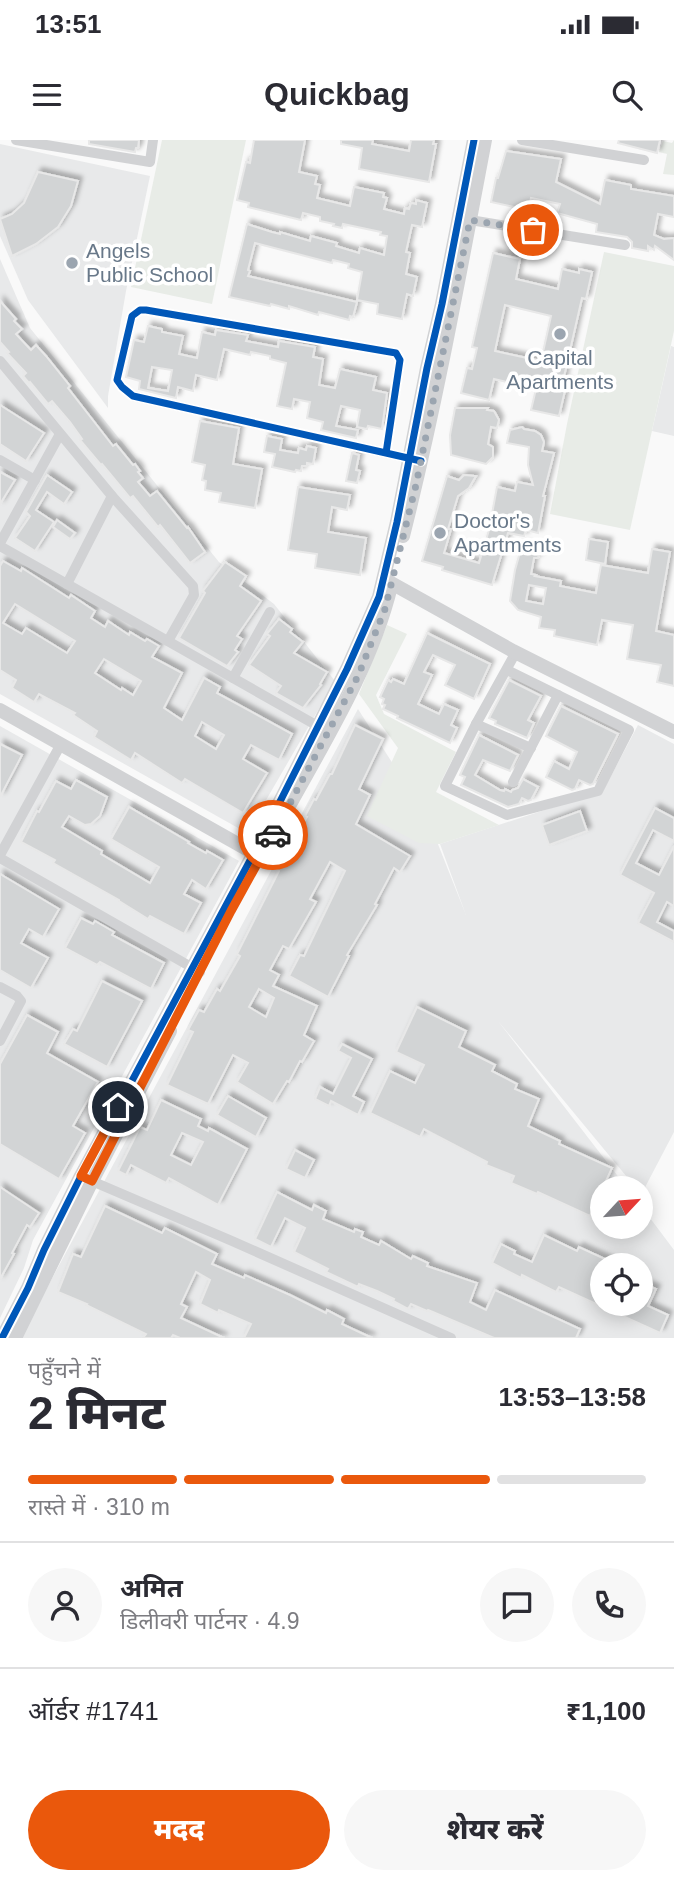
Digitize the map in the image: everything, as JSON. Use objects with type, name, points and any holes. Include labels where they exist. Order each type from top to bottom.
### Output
[{"type":"street","points":[[16,140],[150,162],[153,140]]},
{"type":"street","points":[[15,1338],[87,1179],[324,729],[358,676],[385,609],[387,581],[447,305],[474,140]]},
{"type":"street","points":[[447,305],[470,220],[485,140]]},
{"type":"street","points":[[522,140],[644,160]]},
{"type":"street","points":[[470,220],[625,245]]},
{"type":"street","points":[[386,453],[400,360],[396,353],[146,310],[140,310],[132,316],[117,380],[133,396],[386,453],[415,459]]},
{"type":"street","points":[[0,361],[194,590],[194,595],[168,641]]},
{"type":"street","points":[[60,434],[0,545],[324,729]]},
{"type":"street","points":[[0,460],[35,480]]},
{"type":"street","points":[[66,584],[112,496]]},
{"type":"street","points":[[387,581],[516,652],[674,732]]},
{"type":"street","points":[[233,678],[270,612]]},
{"type":"street","points":[[507,670],[629,730],[598,791],[506,814],[444,786],[516,652]]},
{"type":"street","points":[[513,782],[558,695]]},
{"type":"street","points":[[0,710],[257,855]]},
{"type":"street","points":[[476,724],[531,748]]},
{"type":"street","points":[[61,744],[0,856],[196,970]]},
{"type":"street","points":[[0,987],[17,996],[20,1001],[0,1041]]},
{"type":"street","points":[[2,1338],[44,1250],[87,1179]]},
{"type":"street","points":[[87,1179],[451,1338]]},
{"type":"shaded area","points":[[162,140],[246,140],[212,304],[131,287]]},
{"type":"shaded area","points":[[674,140],[674,175],[663,174],[667,154],[659,152],[663,141],[672,143]]},
{"type":"shaded area","name":"Angels Public School","points":[[0,144],[150,176],[126,291],[108,408],[28,300],[0,236]]},
{"type":"shaded area","points":[[604,252],[674,266],[674,331],[630,530],[550,514]]},
{"type":"shaded area","points":[[0,259],[30,328],[219,562],[274,604],[335,681],[247,833],[0,694]]},
{"type":"shaded area","points":[[671,346],[674,347],[674,436],[652,431]]},
{"type":"shaded area","points":[[387,625],[407,634],[376,695],[384,714],[456,752],[436,792],[499,825],[440,844],[419,843],[367,816],[398,748],[359,694]]},
{"type":"shaded area","points":[[358,709],[428,819],[466,915],[440,844],[603,791],[638,725],[674,744],[674,1132],[651,1176],[626,1176],[498,1021],[618,1176],[590,1176],[590,1239],[653,1239],[653,1222],[674,1250],[674,1338],[20,1338]]},
{"type":"shaded area","points":[[0,726],[239,861],[33,1240],[24,1268],[0,1318]]},
{"type":"building","points":[[89,140],[139,140],[135,152],[89,144]]},
{"type":"building","points":[[254,140],[305,140],[299,172],[317,176],[315,184],[320,185],[317,198],[350,206],[354,187],[384,193],[383,197],[387,198],[384,209],[404,214],[405,208],[409,209],[411,203],[416,204],[416,200],[427,203],[422,227],[412,225],[406,252],[410,253],[406,274],[417,277],[413,296],[407,294],[402,319],[377,314],[378,304],[357,300],[362,272],[348,268],[349,264],[333,260],[332,263],[255,243],[248,276],[357,302],[353,317],[350,316],[349,320],[319,312],[318,315],[289,306],[289,309],[229,297],[247,224],[310,241],[311,236],[359,253],[360,248],[384,255],[387,236],[380,235],[381,232],[343,224],[342,228],[333,226],[334,224],[320,221],[320,217],[303,213],[301,220],[248,207],[249,203],[237,200],[246,162],[250,163]]},
{"type":"building","points":[[341,140],[373,140],[372,144],[409,151],[411,140],[434,140],[433,144],[436,144],[429,182],[359,169],[362,148],[341,144]]},
{"type":"building","points":[[619,140],[660,140],[657,153],[618,143]]},
{"type":"building","points":[[506,151],[561,159],[556,182],[600,204],[605,180],[631,185],[631,189],[674,196],[674,217],[658,214],[654,235],[664,239],[674,238],[674,260],[655,246],[654,250],[648,246],[648,251],[632,248],[632,242],[627,237],[596,232],[597,224],[557,213],[560,204],[531,198],[528,210],[491,202]]},
{"type":"building","points":[[38,172],[78,181],[71,206],[58,227],[36,244],[12,256],[0,219],[12,214],[24,203]]},
{"type":"building","name":"Capital Apartments","points":[[493,253],[520,259],[516,279],[558,289],[562,269],[579,273],[579,269],[592,272],[586,299],[582,298],[563,381],[567,382],[559,416],[531,410],[536,389],[494,379],[489,400],[461,393],[467,368],[472,369],[477,348],[472,347]],"holes":[[[505,305],[551,316],[541,361],[495,351]]]},
{"type":"building","points":[[0,301],[22,329],[16,334],[31,350],[36,345],[46,356],[113,446],[116,444],[133,465],[135,464],[143,478],[138,482],[150,496],[157,491],[205,552],[190,563],[160,525],[158,527],[133,496],[130,498],[101,465],[52,401],[48,404],[23,376],[26,373],[0,342]]},
{"type":"building","points":[[148,326],[183,336],[179,354],[197,358],[202,332],[215,335],[216,330],[248,335],[246,341],[278,347],[279,341],[315,347],[313,357],[323,359],[319,385],[335,388],[340,369],[376,377],[373,390],[387,393],[382,429],[357,427],[360,410],[341,406],[336,426],[358,430],[356,438],[321,430],[323,422],[307,418],[310,402],[294,399],[292,409],[277,406],[286,363],[251,352],[250,355],[224,349],[217,380],[196,375],[193,391],[178,387],[176,398],[139,389],[140,381],[126,377],[134,340],[144,342]],"holes":[[[152,367],[172,370],[168,391],[148,388]]]},
{"type":"building","points":[[0,405],[44,433],[26,461],[0,444]]},
{"type":"building","points":[[455,408],[488,408],[487,410],[494,411],[499,420],[497,428],[491,427],[488,444],[493,447],[493,457],[486,464],[451,455],[450,435]]},
{"type":"building","points":[[200,421],[239,428],[233,464],[262,469],[255,508],[219,502],[221,493],[205,490],[206,481],[202,480],[205,465],[192,462]]},
{"type":"building","points":[[522,427],[541,435],[544,442],[542,451],[554,453],[543,496],[538,533],[526,530],[524,536],[508,533],[492,585],[422,561],[447,476],[459,480],[464,475],[476,476],[469,488],[458,496],[444,553],[479,563],[489,530],[497,487],[515,491],[517,482],[533,485],[528,465],[529,447],[507,443],[510,430]]},
{"type":"building","points":[[267,436],[282,439],[280,450],[298,453],[299,448],[316,448],[313,464],[307,463],[307,466],[302,466],[301,471],[295,472],[272,467],[275,454],[264,452]]},
{"type":"building","points":[[352,453],[359,455],[356,470],[360,471],[357,483],[346,481]]},
{"type":"building","points":[[0,472],[15,480],[0,504]]},
{"type":"building","points":[[47,475],[72,492],[64,504],[47,492],[36,510],[54,522],[35,551],[15,538],[30,516],[26,512]]},
{"type":"building","points":[[298,487],[350,495],[347,510],[332,507],[328,532],[366,538],[360,575],[315,568],[317,554],[288,550]]},
{"type":"building","points":[[57,520],[75,533],[70,539],[53,527]]},
{"type":"building","points":[[589,539],[608,542],[605,564],[586,560]]},
{"type":"building","points":[[522,545],[540,550],[538,558],[534,558],[531,574],[561,581],[560,586],[596,593],[601,565],[648,573],[652,549],[670,552],[656,631],[674,635],[674,686],[657,682],[661,665],[627,659],[633,625],[602,620],[597,645],[554,636],[555,630],[539,628],[541,617],[518,610],[510,601]],"holes":[[[529,585],[546,588],[543,604],[526,601]]]},
{"type":"building","points":[[3,561],[21,571],[22,568],[95,611],[91,618],[105,627],[108,621],[129,635],[130,632],[159,646],[152,657],[182,673],[164,708],[182,720],[204,678],[220,687],[217,693],[292,734],[279,760],[251,745],[243,759],[267,773],[243,813],[185,779],[182,783],[135,753],[131,760],[94,737],[97,731],[73,715],[75,713],[39,694],[34,702],[12,688],[16,680],[0,670],[0,566]],"holes":[[[15,604],[75,641],[67,653],[26,628],[22,634],[3,623]],[[104,659],[141,681],[133,695],[95,673]],[[202,722],[224,735],[216,749],[195,736]]]},
{"type":"building","points":[[225,562],[246,576],[240,586],[261,601],[237,636],[242,639],[235,650],[238,652],[227,666],[179,638],[205,593],[203,591]]},
{"type":"building","points":[[279,619],[303,642],[294,653],[327,672],[321,685],[303,708],[276,693],[281,686],[249,665]]},
{"type":"building","points":[[427,633],[490,664],[474,699],[445,685],[455,665],[433,655],[424,672],[432,675],[418,704],[439,714],[444,704],[458,710],[451,725],[457,728],[450,743],[383,709],[384,699],[380,697],[388,680],[391,682],[393,679],[404,684]]},
{"type":"building","points":[[509,680],[541,696],[528,720],[534,723],[527,738],[495,724],[496,721],[489,718]]},
{"type":"building","points":[[561,706],[618,734],[593,784],[579,780],[572,790],[546,777],[554,761],[569,769],[577,752],[546,736]]},
{"type":"building","points":[[355,725],[383,739],[359,789],[370,795],[356,824],[410,856],[400,872],[394,868],[375,904],[377,905],[347,955],[349,956],[328,997],[289,976],[300,955],[304,956],[345,871],[330,862],[310,899],[316,902],[289,949],[283,946],[270,970],[279,975],[273,986],[317,1006],[304,1035],[314,1041],[273,1104],[237,1082],[248,1063],[233,1055],[208,1104],[167,1085],[193,1032],[188,1030],[199,1010],[204,1012],[217,989],[220,991],[240,956],[237,954],[279,871],[275,869],[307,817],[305,816],[314,799],[316,800],[332,774]],"holes":[[[259,989],[274,998],[266,1017],[249,1007]]]},
{"type":"building","points":[[479,735],[518,755],[510,771],[483,760],[475,775],[500,790],[511,792],[518,788],[523,779],[538,787],[531,800],[522,798],[519,804],[508,807],[461,785],[465,777],[460,775]]},
{"type":"building","points":[[0,744],[22,755],[0,797]]},
{"type":"building","points":[[76,780],[107,797],[100,816],[91,824],[85,825],[69,816],[62,827],[150,883],[159,867],[111,839],[129,807],[188,843],[223,860],[206,889],[192,880],[184,894],[201,903],[184,934],[150,916],[148,919],[53,863],[55,860],[21,842],[56,781],[71,789]]},
{"type":"building","points":[[655,808],[674,818],[674,841],[653,830],[636,863],[659,875],[674,846],[674,906],[667,902],[657,922],[674,931],[674,942],[638,923],[654,893],[620,875]]},
{"type":"building","points":[[580,811],[587,831],[549,845],[542,825]]},
{"type":"building","points":[[0,874],[59,909],[43,937],[29,929],[21,943],[48,958],[31,988],[0,970]]},
{"type":"building","points":[[81,918],[93,924],[95,921],[114,932],[112,935],[164,963],[151,989],[100,962],[97,965],[65,948]]},
{"type":"building","points":[[102,981],[142,1001],[107,1067],[64,1044],[73,1029],[77,1031]]},
{"type":"building","points":[[417,1007],[466,1031],[459,1047],[495,1065],[492,1071],[517,1084],[515,1089],[539,1099],[528,1126],[560,1141],[559,1144],[612,1168],[608,1176],[590,1176],[590,1216],[538,1192],[537,1194],[511,1183],[514,1176],[486,1165],[487,1162],[424,1129],[420,1137],[370,1113],[390,1071],[415,1083],[424,1065],[396,1052]]},
{"type":"building","points":[[27,1015],[58,1032],[47,1053],[98,1082],[73,1126],[85,1133],[59,1179],[0,1144],[0,1064]]},
{"type":"building","points":[[342,1044],[372,1059],[353,1096],[364,1102],[358,1115],[331,1101],[329,1106],[315,1099],[320,1087],[333,1094],[351,1058],[338,1051]]},
{"type":"building","points":[[228,1096],[266,1118],[256,1137],[217,1115]]},
{"type":"building","points":[[161,1100],[201,1119],[198,1126],[208,1131],[209,1128],[247,1149],[218,1205],[169,1178],[166,1183],[131,1165],[126,1175],[118,1171],[140,1127],[147,1130]],"holes":[[[182,1133],[203,1142],[191,1165],[171,1155]]]},
{"type":"building","points":[[295,1150],[314,1160],[305,1178],[286,1169]]},
{"type":"building","points":[[0,1187],[39,1213],[30,1227],[27,1225],[0,1279]]},
{"type":"building","points":[[277,1192],[312,1210],[314,1205],[326,1211],[323,1219],[354,1232],[355,1229],[363,1232],[361,1237],[379,1245],[381,1241],[411,1259],[413,1256],[428,1263],[427,1266],[477,1283],[470,1302],[486,1310],[495,1290],[580,1329],[576,1338],[494,1338],[411,1304],[408,1309],[377,1291],[359,1284],[358,1287],[326,1272],[328,1269],[294,1252],[305,1228],[285,1218],[271,1247],[255,1239]]},
{"type":"building","points":[[105,1206],[162,1233],[165,1228],[217,1254],[212,1264],[244,1278],[245,1275],[326,1313],[327,1310],[344,1319],[342,1324],[372,1338],[244,1338],[251,1324],[200,1304],[210,1280],[196,1272],[181,1304],[187,1307],[181,1318],[224,1338],[180,1338],[173,1335],[171,1338],[143,1338],[146,1334],[58,1292],[73,1254],[81,1257]]},
{"type":"building","points":[[544,1235],[577,1251],[579,1247],[592,1253],[590,1301],[559,1287],[556,1292],[492,1263],[501,1244],[515,1251],[514,1254],[532,1262]]},
{"type":"building","points":[[653,1308],[668,1315],[660,1333],[623,1316],[653,1316]]},
{"type":"cycle path","points":[[2,1338],[81,1176],[254,853],[347,669],[379,597],[397,522],[474,140]]},
{"type":"cycle path","points":[[386,453],[400,360],[396,353],[146,310],[140,310],[132,316],[117,380],[133,396],[421,461]]},
{"type":"way so far","points":[[273,835],[358,676],[385,609],[416,485],[470,220],[533,230]]},
{"type":"place","name":"Angels Public School","points":[[72,263]]},
{"type":"place","name":"Capital Apartments","points":[[560,334]]},
{"type":"place","name":"Doctor's Apartments","points":[[440,533]]},
{"type":"route","points":[[118,1107],[81,1176],[92,1181],[273,835]]}]
